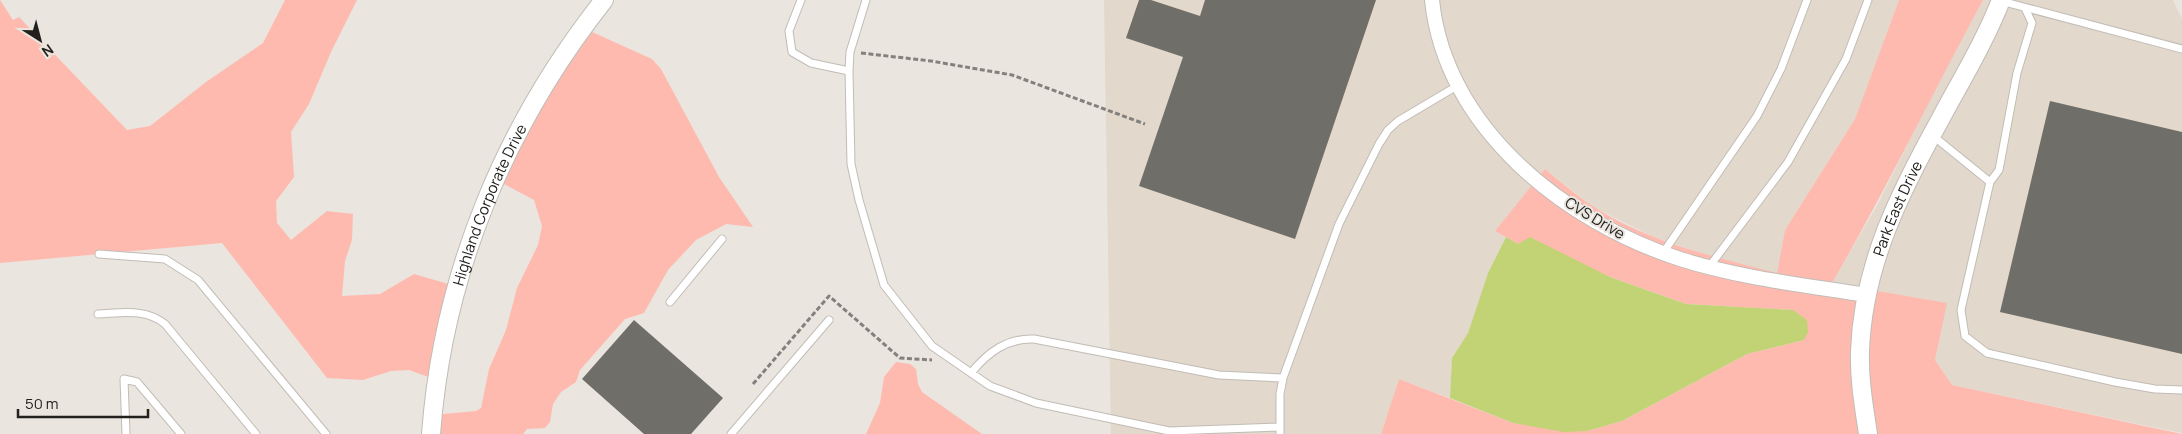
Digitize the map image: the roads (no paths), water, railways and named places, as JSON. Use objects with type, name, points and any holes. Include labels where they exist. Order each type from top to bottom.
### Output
[{"type":"street","name":"Highland Corporate Drive","points":[[432,434],[438,378],[448,324],[460,274],[481,212],[497,173],[533,104],[571,44],[604,0]]},
{"type":"street","name":"CVS Drive","points":[[1432,0],[1442,52],[1457,86],[1486,129],[1536,179],[1595,221],[1663,252],[1710,267],[1866,296]]},
{"type":"street","name":"Park East Drive","points":[[1868,434],[1862,392],[1860,353],[1866,296],[1875,258],[1889,217],[1984,39],[2001,1]]},
{"type":"lane","points":[[801,0],[789,31],[792,52],[811,63],[849,71]]},
{"type":"lane","points":[[866,0],[850,52],[851,164],[859,200],[884,285],[932,346],[990,386],[1036,403],[1169,431],[1280,430],[1280,394],[1283,378],[1325,259],[1355,189],[1388,130],[1398,121],[1457,86]]},
{"type":"lane","points":[[1663,252],[1757,116],[1781,69],[1807,0]]},
{"type":"lane","points":[[1710,267],[1788,162],[1846,59],[1868,0]]},
{"type":"lane","points":[[2001,1],[2182,49]]},
{"type":"lane","points":[[2025,8],[2032,23],[2017,73],[1999,170],[1990,182],[1961,310],[1965,336],[1987,352],[2115,382],[2155,389],[2182,390]]},
{"type":"lane","points":[[1932,135],[1990,182]]},
{"type":"lane","points":[[670,302],[722,239]]},
{"type":"lane","points":[[99,254],[165,259],[198,280],[326,434]]},
{"type":"lane","points":[[98,314],[142,312],[154,315],[165,324],[256,434]]},
{"type":"lane","points":[[731,434],[829,320]]},
{"type":"lane","points":[[971,373],[984,357],[997,347],[1020,338],[1220,374],[1283,378]]},
{"type":"lane","points":[[126,434],[124,379],[137,382],[181,434]]}]
